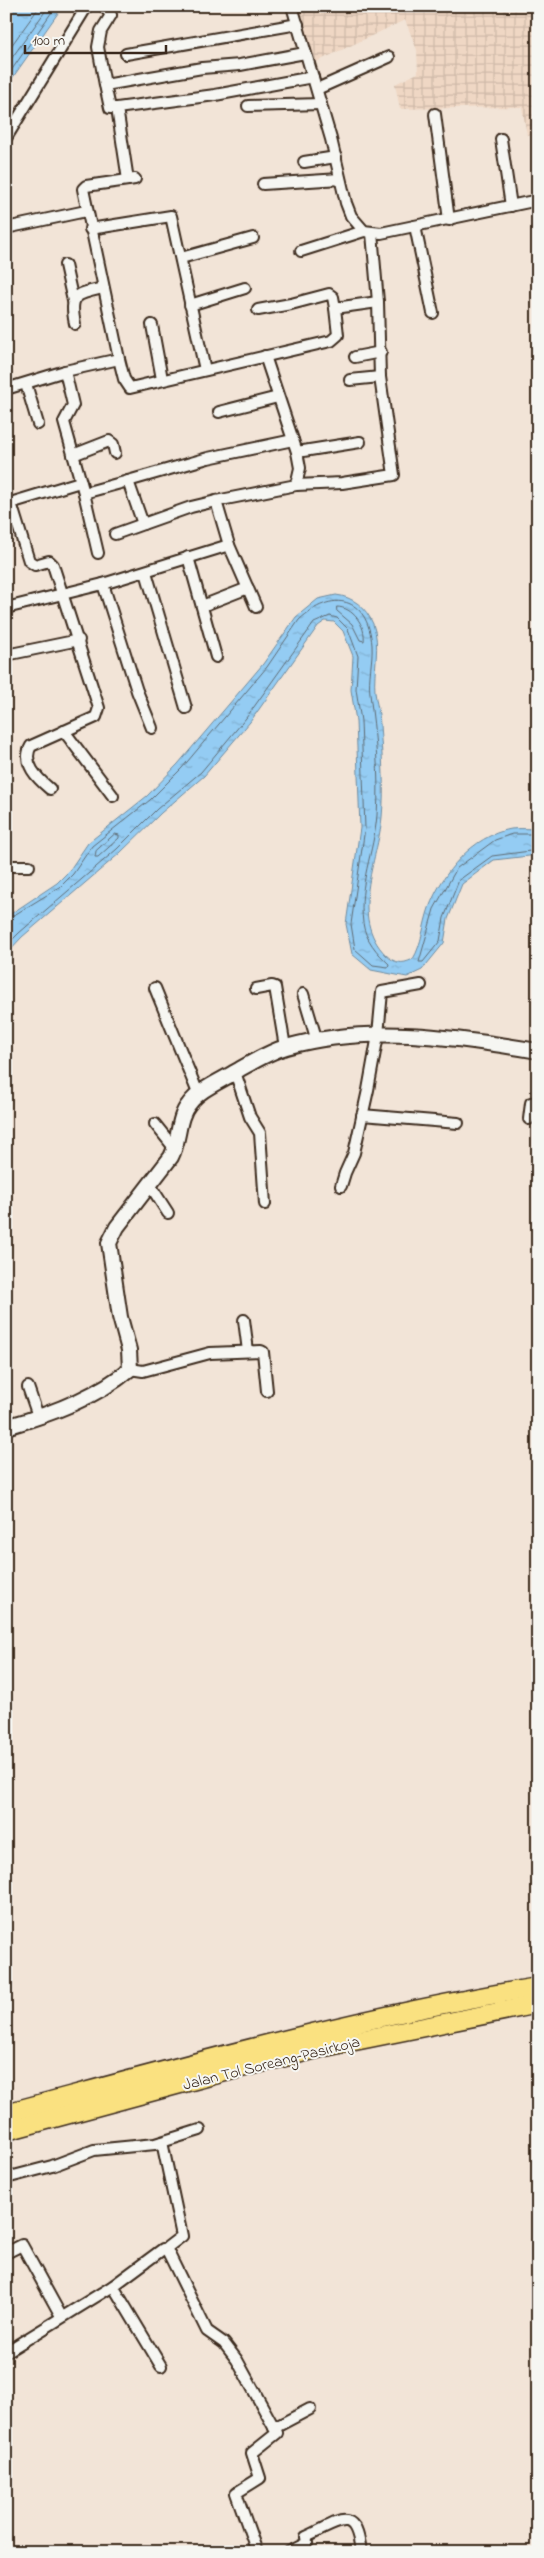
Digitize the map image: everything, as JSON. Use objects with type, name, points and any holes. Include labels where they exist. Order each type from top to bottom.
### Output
[{"type":"highway","name":"Jalan Tol Soreang–Pasirkoja","points":[[6,2113],[262,2046],[432,2007],[538,1987]]},
{"type":"highway","name":"Jalan Tol Soreang–Pasirkoja","points":[[6,2131],[208,2076],[325,2047],[538,2004]]},
{"type":"street","points":[[6,138],[87,6]]},
{"type":"street","points":[[104,6],[111,15],[101,31],[98,48],[110,108],[215,95],[313,77]]},
{"type":"street","points":[[115,534],[191,507],[216,501],[296,485],[349,482],[394,475],[380,377],[378,302],[368,232],[351,216],[317,89],[292,6]]},
{"type":"street","points":[[126,54],[298,24]]},
{"type":"street","points":[[105,85],[202,68],[240,65],[305,52]]},
{"type":"street","points":[[317,89],[389,57]]},
{"type":"street","points":[[248,106],[321,104]]},
{"type":"street","points":[[117,108],[131,179],[84,187],[90,229],[118,359],[126,385],[130,388],[335,338],[339,330],[333,296],[329,294],[258,310]]},
{"type":"street","points":[[435,114],[449,220]]},
{"type":"street","points":[[501,139],[512,206]]},
{"type":"street","points":[[304,162],[336,157]]},
{"type":"street","points":[[263,184],[340,179]]},
{"type":"street","points":[[301,251],[368,232],[449,220],[538,200]]},
{"type":"street","points":[[40,228],[87,214]]},
{"type":"street","points":[[6,228],[87,214]]},
{"type":"street","points":[[90,229],[169,214],[181,258],[205,370]]},
{"type":"street","points":[[414,226],[433,313]]},
{"type":"street","points":[[181,258],[253,238]]},
{"type":"street","points":[[65,265],[75,324]]},
{"type":"street","points":[[72,301],[82,293],[103,288]]},
{"type":"street","points":[[190,305],[245,288]]},
{"type":"street","points":[[335,308],[378,302]]},
{"type":"street","points":[[152,325],[162,379]]},
{"type":"street","points":[[354,357],[380,352]]},
{"type":"street","points":[[265,356],[298,452],[300,468],[296,485]]},
{"type":"street","points":[[6,389],[65,371],[118,359]]},
{"type":"street","points":[[65,371],[73,405],[64,422],[84,493],[98,553]]},
{"type":"street","points":[[350,380],[380,377]]},
{"type":"street","points":[[26,384],[38,424]]},
{"type":"street","points":[[219,412],[278,397]]},
{"type":"street","points":[[84,493],[208,458],[293,440]]},
{"type":"street","points":[[73,455],[109,441],[113,444],[115,453]]},
{"type":"street","points":[[298,452],[360,442]]},
{"type":"street","points":[[128,481],[143,524]]},
{"type":"street","points":[[50,789],[35,777],[31,769],[29,750],[31,746],[91,719],[98,713],[79,640],[52,563],[35,566],[29,561],[9,504],[80,482]]},
{"type":"street","points":[[216,501],[229,545],[256,607]]},
{"type":"street","points":[[6,608],[104,584],[229,545]]},
{"type":"street","points":[[188,557],[216,657]]},
{"type":"street","points":[[146,572],[186,708]]},
{"type":"street","points":[[104,584],[137,691],[152,728]]},
{"type":"street","points":[[202,606],[248,588]]},
{"type":"street","points":[[6,655],[79,640]]},
{"type":"street","points":[[64,731],[113,796]]},
{"type":"street","points":[[6,866],[29,866]]},
{"type":"street","points":[[341,1186],[354,1153],[378,1035],[382,992],[421,985]]},
{"type":"street","points":[[256,989],[275,987],[285,1047]]},
{"type":"street","points":[[155,988],[198,1093]]},
{"type":"street","points":[[303,994],[317,1041]]},
{"type":"street","points":[[130,1369],[129,1350],[120,1317],[109,1243],[117,1227],[175,1149],[181,1119],[186,1106],[198,1093],[285,1047],[341,1037],[378,1035],[439,1036],[538,1051]]},
{"type":"street","points":[[235,1072],[250,1117],[260,1133],[265,1204]]},
{"type":"street","points":[[529,1120],[530,1104],[538,1102]]},
{"type":"street","points":[[362,1115],[458,1123]]},
{"type":"street","points":[[155,1124],[175,1149]]},
{"type":"street","points":[[150,1185],[168,1213]]},
{"type":"street","points":[[244,1320],[248,1351]]},
{"type":"street","points":[[6,1427],[60,1409],[113,1383],[130,1369],[143,1371],[210,1353],[263,1352],[267,1391]]},
{"type":"street","points":[[28,1387],[38,1416]]},
{"type":"street","points":[[6,2178],[52,2166],[94,2150],[162,2142],[200,2130]]},
{"type":"street","points":[[6,2352],[113,2286],[182,2236],[162,2142]]},
{"type":"street","points":[[6,2253],[22,2245],[62,2316]]},
{"type":"street","points":[[165,2249],[188,2289],[208,2331],[224,2343],[237,2360],[274,2428],[275,2436],[252,2453],[260,2478],[236,2493],[257,2552]]},
{"type":"street","points":[[113,2286],[161,2366]]},
{"type":"street","points":[[274,2428],[310,2409]]},
{"type":"street","points":[[289,2552],[307,2543],[306,2538],[344,2520],[352,2522],[356,2528],[360,2552]]},
{"type":"shaded area","points":[[291,6],[538,6],[538,135],[527,135],[522,107],[400,109],[395,84],[418,73],[417,50],[405,20],[312,64]]},
{"type":"water","points":[[6,6],[63,6],[6,87]]},
{"type":"water","points":[[336,595],[348,598],[363,608],[373,624],[375,632],[377,649],[375,692],[380,721],[383,794],[382,817],[371,870],[367,906],[369,924],[375,940],[386,955],[398,962],[413,959],[429,908],[442,882],[460,858],[484,839],[511,829],[538,829],[538,855],[494,860],[462,884],[448,919],[444,943],[422,970],[407,977],[371,970],[352,954],[346,924],[360,828],[356,721],[351,690],[353,656],[343,631],[334,622],[325,621],[318,626],[250,722],[204,776],[161,813],[120,853],[22,937],[6,954],[6,917],[57,883],[69,871],[88,843],[147,796],[178,764],[263,664],[296,617],[318,599]]}]
